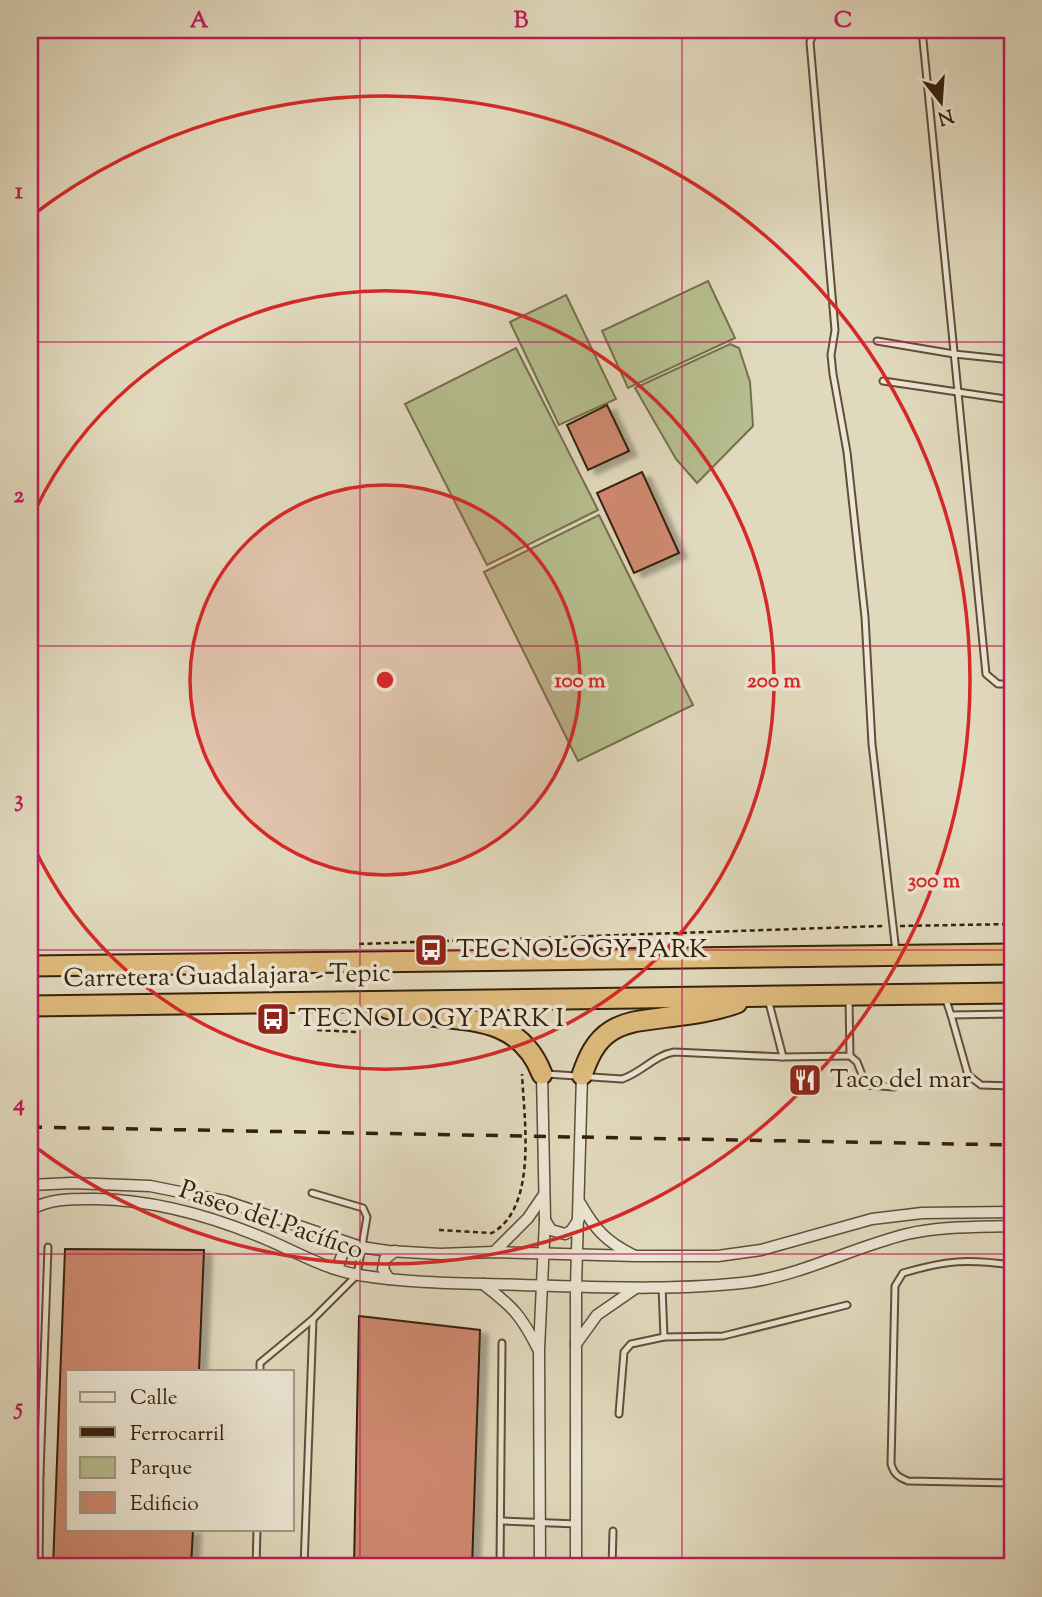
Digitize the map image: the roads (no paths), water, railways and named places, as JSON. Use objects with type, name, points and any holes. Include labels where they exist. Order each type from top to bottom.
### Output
[{"type":"highway","name":"Carretera Guadalajara - Tepic","points":[[30,966],[1012,954]]},
{"type":"highway","name":"Carretera Guadalajara - Tepic","points":[[30,1006],[1012,993]]},
{"type":"highway","points":[[582,1075],[598,1042],[610,1031],[624,1024],[723,1007],[762,995]]},
{"type":"highway","points":[[365,1002],[418,1016],[484,1022],[502,1029],[527,1047],[535,1056],[542,1074]]},
{"type":"street","points":[[540,1567],[538,1349],[545,1220],[542,1074]]},
{"type":"street","points":[[576,1567],[576,1286],[582,1075]]},
{"type":"street","name":"Paseo del Pacífico","points":[[30,1185],[72,1183],[150,1186],[225,1201],[361,1247],[440,1254],[494,1252],[578,1255]]},
{"type":"street","points":[[494,1252],[528,1218],[543,1195]]},
{"type":"street","name":"Paseo del Pacífico","points":[[30,1210],[38,1205],[63,1199],[114,1199],[163,1205],[211,1218],[332,1269],[357,1275],[389,1279],[542,1285]]},
{"type":"street","points":[[580,1202],[595,1227],[611,1244],[636,1256]]},
{"type":"street","points":[[578,1255],[718,1256],[761,1250],[884,1217],[922,1213],[1012,1212]]},
{"type":"street","points":[[545,1220],[551,1230],[565,1234],[571,1231],[579,1219]]},
{"type":"street","points":[[542,1285],[638,1287],[751,1282],[908,1234],[939,1228],[1012,1226]]},
{"type":"street","points":[[332,1269],[339,1264],[342,1252],[339,1241]]},
{"type":"street","points":[[389,1279],[383,1269],[385,1259],[395,1251]]},
{"type":"street","points":[[483,1284],[524,1320],[538,1349]]},
{"type":"street","points":[[576,1344],[597,1315],[616,1299],[638,1287]]},
{"type":"lane","points":[[815,30],[810,42],[835,330],[831,355],[847,452],[864,617],[872,744],[897,956]]},
{"type":"lane","points":[[922,30],[986,674],[998,684],[1012,684]]},
{"type":"lane","points":[[877,341],[954,354],[1012,360]]},
{"type":"lane","points":[[883,381],[1012,400]]},
{"type":"lane","points":[[943,993],[968,1075],[981,1085],[1012,1086]]},
{"type":"lane","points":[[849,994],[850,1056]]},
{"type":"lane","points":[[762,995],[783,1057]]},
{"type":"lane","points":[[951,1015],[1012,1014]]},
{"type":"lane","points":[[542,1074],[622,1079],[634,1076],[665,1053],[674,1052],[783,1057],[850,1056],[857,1062],[866,1085],[894,1087]]},
{"type":"lane","points":[[260,1370],[260,1363],[313,1320],[357,1275],[367,1217],[363,1208],[312,1193]]},
{"type":"lane","points":[[39,1567],[48,1247]]},
{"type":"lane","points":[[1012,1265],[973,1260],[937,1263],[902,1273],[895,1286],[891,1464],[899,1477],[908,1481],[1012,1483]]},
{"type":"lane","points":[[662,1286],[663,1337]]},
{"type":"lane","points":[[619,1414],[624,1352],[631,1344],[663,1337],[723,1336],[846,1305]]},
{"type":"lane","points":[[304,1567],[313,1320]]},
{"type":"lane","points":[[500,1567],[502,1343]]},
{"type":"lane","points":[[30,1472],[40,1473]]},
{"type":"lane","points":[[501,1521],[577,1524]]},
{"type":"lane","points":[[257,1530],[257,1567]]},
{"type":"lane","points":[[612,1567],[613,1531]]},
{"type":"railway","points":[[30,1127],[1012,1145]]},
{"type":"place","name":"TECNOLOGY PARK","points":[[431,950]]},
{"type":"place","name":"TECNOLOGY PARK I","points":[[273,1019]]},
{"type":"place","name":"Taco del mar","points":[[805,1080]]}]
